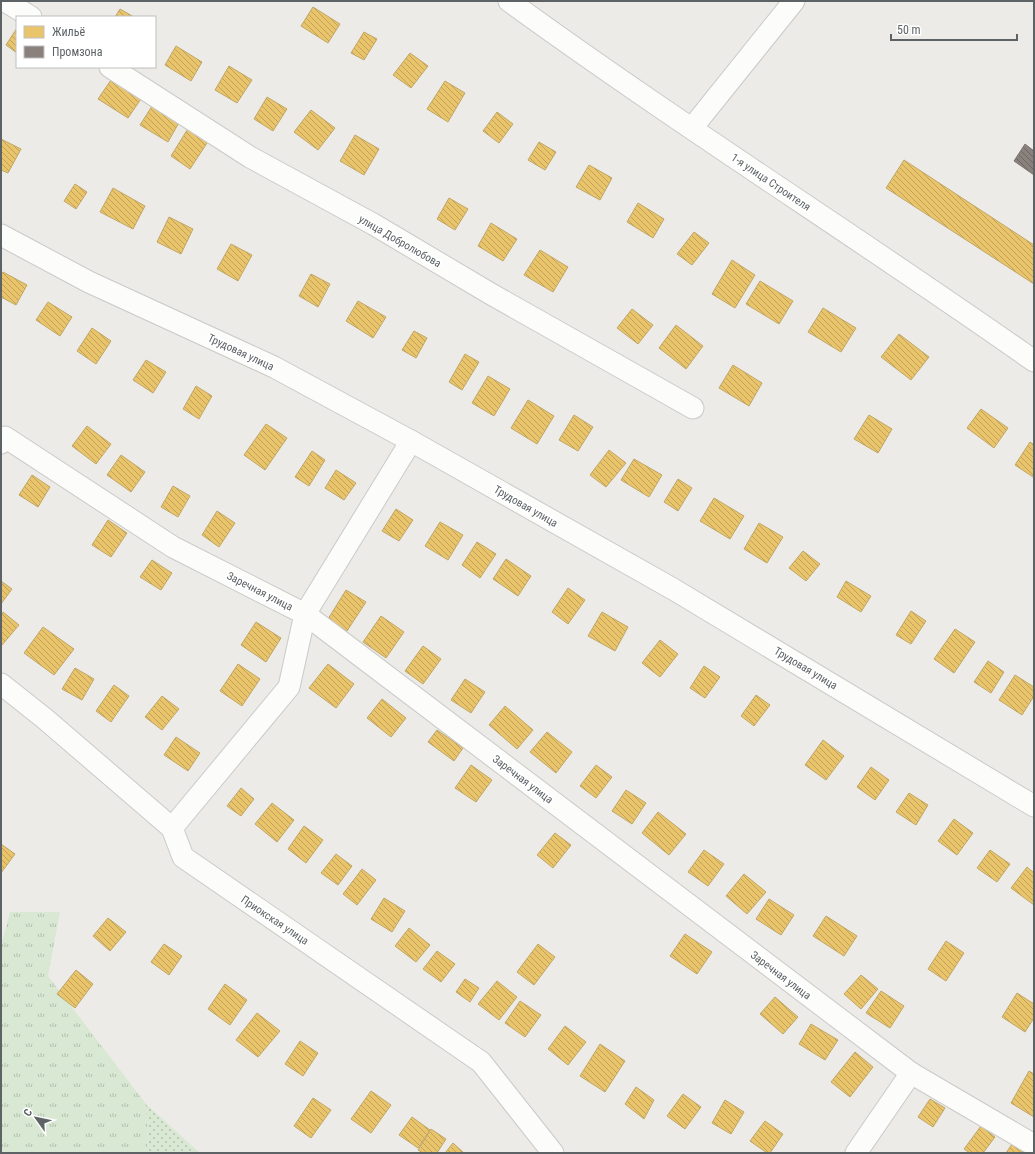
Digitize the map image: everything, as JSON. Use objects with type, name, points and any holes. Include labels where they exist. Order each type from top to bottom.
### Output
[{"type":"street","points":[[5,1],[29,16]]},
{"type":"street","name":"1-я улица Строителя","points":[[509,1],[555,35],[1034,361]]},
{"type":"street","points":[[692,128],[794,1]]},
{"type":"street","name":"улица Добролюбова","points":[[112,68],[250,157],[373,224],[491,294],[693,408]]},
{"type":"street","name":"Трудовая улица","points":[[1,235],[89,282],[274,367],[411,441],[673,589],[1034,806]]},
{"type":"street","name":"Заречная улица","points":[[2,438],[173,547],[305,614],[911,1073],[1034,1144]]},
{"type":"street","points":[[172,828],[289,687],[305,614],[411,441]]},
{"type":"street","name":"Приокская улица","points":[[1,684],[44,718],[172,828],[183,857],[481,1062],[553,1153]]},
{"type":"street","points":[[856,1153],[911,1073]]},
{"type":"green space","points":[[10,912],[60,912],[48,976],[146,1104],[148,1143],[143,1153],[4,1153],[1,1151],[1,946]]},
{"type":"green space","points":[[146,1104],[200,1153],[143,1153],[148,1143]]},
{"type":"building: Жильё","points":[[313,7],[340,24],[328,43],[301,26]]},
{"type":"building: Жильё","points":[[120,9],[132,16],[116,16]]},
{"type":"building: Жильё","points":[[16,30],[16,52],[6,45]]},
{"type":"building: Жильё","points":[[364,32],[377,39],[364,60],[351,53]]},
{"type":"building: Жильё","points":[[176,46],[202,62],[191,81],[165,65]]},
{"type":"building: Жильё","points":[[410,53],[428,66],[411,88],[393,75]]},
{"type":"building: Жильё","points":[[229,66],[252,80],[237,103],[215,90]]},
{"type":"building: Жильё","points":[[113,77],[143,96],[128,118],[98,99]]},
{"type":"building: Жильё","points":[[445,81],[465,93],[448,122],[427,109]]},
{"type":"building: Жильё","points":[[267,97],[287,109],[273,131],[254,119]]},
{"type":"building: Жильё","points":[[154,103],[181,119],[168,142],[140,125]]},
{"type":"building: Жильё","points":[[311,110],[335,128],[318,150],[294,132]]},
{"type":"building: Жильё","points":[[497,112],[513,124],[499,143],[483,131]]},
{"type":"building: Жильё","points":[[189,127],[209,140],[190,169],[171,156]]},
{"type":"building: Жильё","points":[[355,135],[379,149],[364,175],[340,161]]},
{"type":"building: Жильё","points":[[1,139],[21,149],[8,173],[1,170]]},
{"type":"building: Жильё","points":[[539,142],[556,152],[545,170],[528,160]]},
{"type":"building: Жильё","points":[[904,160],[1034,245],[1034,284],[886,188]]},
{"type":"building: Жильё","points":[[589,165],[612,178],[600,200],[576,187]]},
{"type":"building: Жильё","points":[[75,184],[87,192],[76,209],[64,201]]},
{"type":"building: Жильё","points":[[113,188],[145,206],[133,229],[100,212]]},
{"type":"building: Жильё","points":[[449,198],[468,209],[455,230],[437,219]]},
{"type":"building: Жильё","points":[[638,203],[664,219],[653,238],[627,222]]},
{"type":"building: Жильё","points":[[169,217],[193,229],[181,254],[157,242]]},
{"type":"building: Жильё","points":[[491,223],[517,239],[503,261],[478,246]]},
{"type":"building: Жильё","points":[[694,232],[709,243],[692,265],[677,254]]},
{"type":"building: Жильё","points":[[231,244],[252,255],[238,281],[217,269]]},
{"type":"building: Жильё","points":[[540,250],[568,267],[553,292],[524,275]]},
{"type":"building: Жильё","points":[[732,260],[755,275],[735,308],[712,294]]},
{"type":"building: Жильё","points":[[3,272],[27,285],[16,305],[1,297],[1,275]]},
{"type":"building: Жильё","points":[[311,274],[330,284],[318,307],[299,296]]},
{"type":"building: Жильё","points":[[760,281],[793,301],[779,324],[746,304]]},
{"type":"building: Жильё","points":[[358,301],[386,317],[373,338],[346,321]]},
{"type":"building: Жильё","points":[[48,302],[72,317],[60,336],[36,320]]},
{"type":"building: Жильё","points":[[823,308],[856,328],[841,352],[808,332]]},
{"type":"building: Жильё","points":[[632,309],[653,325],[638,344],[617,328]]},
{"type":"building: Жильё","points":[[676,325],[703,346],[686,369],[659,348]]},
{"type":"building: Жильё","points":[[92,328],[111,341],[96,364],[77,351]]},
{"type":"building: Жильё","points":[[414,331],[427,338],[416,358],[402,350]]},
{"type":"building: Жильё","points":[[899,334],[929,357],[911,380],[881,357]]},
{"type":"building: Жильё","points":[[465,354],[479,362],[462,390],[449,382]]},
{"type":"building: Жильё","points":[[146,360],[166,372],[153,393],[133,380]]},
{"type":"building: Жильё","points":[[733,365],[762,383],[749,406],[719,388]]},
{"type":"building: Жильё","points":[[488,376],[510,389],[494,416],[472,403]]},
{"type":"building: Жильё","points":[[196,386],[212,396],[199,419],[183,409]]},
{"type":"building: Жильё","points":[[528,400],[554,416],[537,444],[511,428]]},
{"type":"building: Жильё","points":[[981,409],[1008,428],[994,448],[967,428]]},
{"type":"building: Жильё","points":[[574,415],[593,427],[578,451],[559,440]]},
{"type":"building: Жильё","points":[[869,415],[892,429],[878,453],[854,439]]},
{"type":"building: Жильё","points":[[266,424],[287,438],[265,470],[244,455]]},
{"type":"building: Жильё","points":[[87,426],[111,444],[96,464],[72,446]]},
{"type":"building: Жильё","points":[[1030,442],[1034,445],[1033,477],[1015,465]]},
{"type":"building: Жильё","points":[[609,450],[626,463],[606,487],[590,475]]},
{"type":"building: Жильё","points":[[312,451],[325,460],[309,486],[295,477]]},
{"type":"building: Жильё","points":[[121,455],[145,472],[131,492],[107,475]]},
{"type":"building: Жильё","points":[[634,459],[662,475],[649,497],[621,480]]},
{"type":"building: Жильё","points":[[336,470],[356,483],[344,500],[325,488]]},
{"type":"building: Жильё","points":[[32,475],[50,487],[38,507],[19,495]]},
{"type":"building: Жильё","points":[[678,479],[692,488],[678,511],[664,502]]},
{"type":"building: Жильё","points":[[173,486],[190,496],[178,517],[161,507]]},
{"type":"building: Жильё","points":[[714,498],[744,516],[730,539],[700,521]]},
{"type":"building: Жильё","points":[[396,509],[413,520],[399,541],[382,531]]},
{"type":"building: Жильё","points":[[217,511],[235,523],[219,547],[202,535]]},
{"type":"building: Жильё","points":[[108,520],[127,533],[111,557],[92,545]]},
{"type":"building: Жильё","points":[[440,522],[463,535],[448,560],[425,546]]},
{"type":"building: Жильё","points":[[759,523],[783,537],[767,563],[744,549]]},
{"type":"building: Жильё","points":[[477,542],[496,554],[480,578],[462,565]]},
{"type":"building: Жильё","points":[[803,551],[820,564],[806,581],[789,568]]},
{"type":"building: Жильё","points":[[506,559],[531,576],[518,596],[493,579]]},
{"type":"building: Жильё","points":[[152,560],[172,573],[161,590],[140,577]]},
{"type":"building: Жильё","points":[[1,581],[12,589],[1,604]]},
{"type":"building: Жильё","points":[[846,581],[871,596],[861,612],[837,597]]},
{"type":"building: Жильё","points":[[568,588],[585,600],[568,624],[552,612]]},
{"type":"building: Жильё","points":[[346,590],[366,602],[347,631],[328,619]]},
{"type":"building: Жильё","points":[[911,611],[926,621],[911,644],[896,635]]},
{"type":"building: Жильё","points":[[3,612],[19,625],[2,645],[1,615]]},
{"type":"building: Жильё","points":[[602,612],[628,627],[615,651],[588,636]]},
{"type":"building: Жильё","points":[[381,616],[404,632],[386,658],[363,642]]},
{"type":"building: Жильё","points":[[256,622],[281,638],[266,662],[241,645]]},
{"type":"building: Жильё","points":[[43,627],[74,649],[54,675],[24,653]]},
{"type":"building: Жильё","points":[[955,629],[975,642],[954,673],[934,659]]},
{"type":"building: Жильё","points":[[660,640],[678,654],[660,677],[642,663]]},
{"type":"building: Жильё","points":[[423,646],[441,659],[423,684],[405,671]]},
{"type":"building: Жильё","points":[[988,661],[1004,672],[991,693],[974,682]]},
{"type":"building: Жильё","points":[[238,664],[260,679],[242,706],[220,691]]},
{"type":"building: Жильё","points":[[328,664],[354,684],[336,708],[309,688]]},
{"type":"building: Жильё","points":[[704,666],[720,677],[705,698],[690,688]]},
{"type":"building: Жильё","points":[[75,668],[94,679],[82,700],[62,689]]},
{"type":"building: Жильё","points":[[1015,675],[1034,687],[1034,696],[1022,715],[999,700]]},
{"type":"building: Жильё","points":[[465,679],[485,692],[471,713],[451,700]]},
{"type":"building: Жильё","points":[[114,685],[129,696],[111,722],[96,711]]},
{"type":"building: Жильё","points":[[756,695],[770,705],[754,726],[741,716]]},
{"type":"building: Жильё","points":[[162,696],[179,709],[162,730],[145,717]]},
{"type":"building: Жильё","points":[[382,699],[406,718],[391,737],[367,718]]},
{"type":"building: Жильё","points":[[505,706],[533,730],[517,749],[489,725]]},
{"type":"building: Жильё","points":[[437,730],[463,748],[454,761],[428,742]]},
{"type":"building: Жильё","points":[[547,732],[572,752],[556,773],[530,752]]},
{"type":"building: Жильё","points":[[176,737],[200,753],[188,771],[164,755]]},
{"type":"building: Жильё","points":[[823,740],[844,756],[826,780],[805,765]]},
{"type":"building: Жильё","points":[[471,765],[492,780],[476,802],[455,788]]},
{"type":"building: Жильё","points":[[596,765],[612,777],[596,798],[580,786]]},
{"type":"building: Жильё","points":[[871,767],[889,780],[875,800],[857,787]]},
{"type":"building: Жильё","points":[[241,788],[254,799],[241,816],[227,806]]},
{"type":"building: Жильё","points":[[626,790],[646,803],[632,824],[612,811]]},
{"type":"building: Жильё","points":[[909,793],[928,805],[916,825],[896,812]]},
{"type":"building: Жильё","points":[[272,803],[294,820],[277,842],[255,824]]},
{"type":"building: Жильё","points":[[658,812],[686,834],[669,855],[642,833]]},
{"type":"building: Жильё","points":[[954,819],[973,833],[957,855],[938,841]]},
{"type":"building: Жильё","points":[[304,826],[323,840],[306,863],[288,849]]},
{"type":"building: Жильё","points":[[555,833],[571,845],[553,868],[537,855]]},
{"type":"building: Жильё","points":[[1,844],[15,854],[1,873]]},
{"type":"building: Жильё","points":[[704,850],[724,864],[708,886],[688,872]]},
{"type":"building: Жильё","points":[[990,850],[1010,864],[997,882],[977,868]]},
{"type":"building: Жильё","points":[[336,854],[352,866],[338,885],[321,873]]},
{"type":"building: Жильё","points":[[1027,867],[1034,873],[1034,905],[1011,888]]},
{"type":"building: Жильё","points":[[362,869],[376,880],[357,905],[343,894]]},
{"type":"building: Жильё","points":[[744,874],[766,892],[747,914],[726,896]]},
{"type":"building: Жильё","points":[[384,898],[405,911],[392,932],[371,919]]},
{"type":"building: Жильё","points":[[769,899],[794,915],[781,935],[756,919]]},
{"type":"building: Жильё","points":[[826,916],[857,936],[844,956],[813,936]]},
{"type":"building: Жильё","points":[[108,918],[126,932],[110,951],[93,936]]},
{"type":"building: Жильё","points":[[409,928],[430,945],[416,962],[395,946]]},
{"type":"building: Жильё","points":[[685,934],[712,952],[697,974],[670,956]]},
{"type":"building: Жильё","points":[[946,941],[964,953],[946,981],[928,969]]},
{"type":"building: Жильё","points":[[164,944],[182,956],[169,975],[151,962]]},
{"type":"building: Жильё","points":[[538,944],[555,957],[534,985],[517,972]]},
{"type":"building: Жильё","points":[[437,951],[455,964],[441,982],[423,969]]},
{"type":"building: Жильё","points":[[76,970],[93,984],[75,1008],[57,994]]},
{"type":"building: Жильё","points":[[861,975],[878,989],[861,1009],[844,994]]},
{"type":"building: Жильё","points":[[465,979],[479,988],[470,1002],[456,992]]},
{"type":"building: Жильё","points":[[497,981],[517,997],[499,1020],[478,1004]]},
{"type":"building: Жильё","points":[[225,984],[247,1000],[230,1025],[208,1009]]},
{"type":"building: Жильё","points":[[881,991],[904,1006],[890,1028],[866,1013]]},
{"type":"building: Жильё","points":[[1017,993],[1034,1004],[1034,1018],[1025,1032],[1002,1017]]},
{"type":"building: Жильё","points":[[775,997],[798,1017],[783,1034],[760,1014]]},
{"type":"building: Жильё","points":[[520,1001],[541,1015],[525,1037],[505,1023]]},
{"type":"building: Жильё","points":[[257,1013],[280,1031],[258,1057],[236,1040]]},
{"type":"building: Жильё","points":[[811,1024],[838,1040],[825,1060],[799,1044]]},
{"type":"building: Жильё","points":[[565,1026],[586,1042],[568,1065],[548,1049]]},
{"type":"building: Жильё","points":[[300,1041],[318,1053],[303,1076],[285,1064]]},
{"type":"building: Жильё","points":[[600,1044],[625,1061],[605,1092],[580,1076]]},
{"type":"building: Жильё","points":[[855,1052],[873,1067],[850,1097],[831,1082]]},
{"type":"building: Жильё","points":[[1029,1071],[1034,1074],[1034,1117],[1011,1103]]},
{"type":"building: Жильё","points":[[636,1087],[654,1100],[644,1119],[625,1104]]},
{"type":"building: Жильё","points":[[371,1091],[391,1105],[371,1133],[351,1119]]},
{"type":"building: Жильё","points":[[683,1094],[701,1107],[685,1129],[667,1116]]},
{"type":"building: Жильё","points":[[313,1098],[331,1110],[311,1138],[294,1126]]},
{"type":"building: Жильё","points":[[930,1099],[945,1108],[933,1127],[918,1117]]},
{"type":"building: Жильё","points":[[725,1100],[744,1112],[731,1134],[712,1123]]},
{"type":"building: Жильё","points":[[412,1117],[430,1130],[418,1148],[399,1135]]},
{"type":"building: Жильё","points":[[765,1121],[783,1134],[770,1153],[767,1153],[750,1141]]},
{"type":"building: Жильё","points":[[981,1126],[995,1137],[983,1153],[970,1153],[964,1149]]},
{"type":"building: Жильё","points":[[431,1129],[446,1139],[437,1153],[423,1153],[418,1150]]},
{"type":"building: Жильё","points":[[453,1143],[464,1153],[445,1153]]},
{"type":"building: Жильё","points":[[1012,1144],[1025,1153],[1006,1153]]},
{"type":"building: Промзона","points":[[1025,144],[1034,151],[1034,175],[1014,161]]}]
